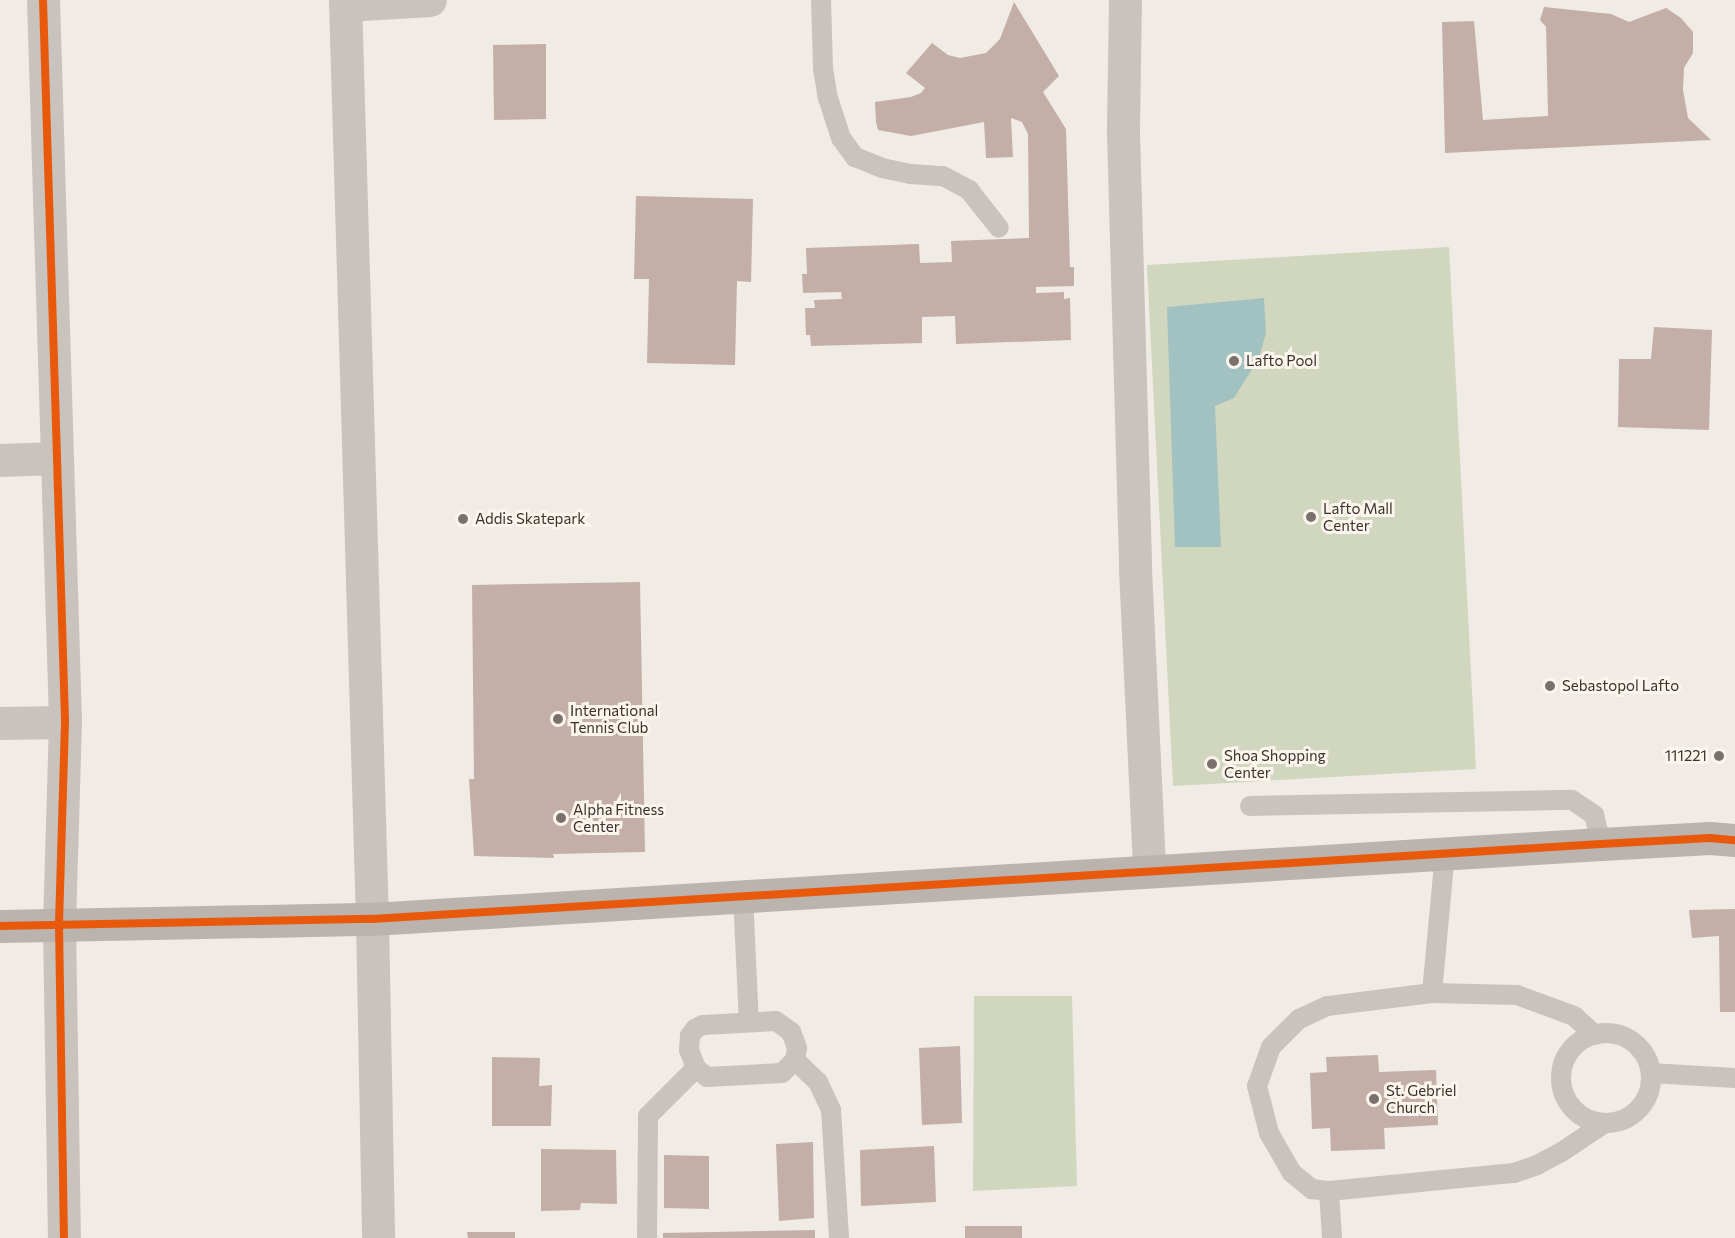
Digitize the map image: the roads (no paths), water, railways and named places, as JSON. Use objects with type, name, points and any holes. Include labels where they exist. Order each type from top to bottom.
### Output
[{"type":"street","points":[[43,0],[65,722],[59,924],[64,1238]]},
{"type":"street","points":[[378,1238],[372,919],[345,2],[430,0]]},
{"type":"street","points":[[1125,0],[1124,143],[1135,570],[1149,872]]},
{"type":"street","points":[[0,460],[57,458]]},
{"type":"street","points":[[0,723],[65,722]]},
{"type":"street","points":[[0,926],[372,919],[1601,844],[1710,838],[1735,840]]},
{"type":"lane","points":[[821,0],[823,68],[828,98],[841,138],[855,157],[882,168],[911,174],[943,176],[969,190],[999,228]]},
{"type":"lane","points":[[1250,806],[1572,800],[1593,816],[1601,844]]},
{"type":"lane","points":[[1432,993],[1445,854]]},
{"type":"lane","points":[[743,896],[749,1022]]},
{"type":"lane","points":[[1595,1035],[1574,1016],[1517,995],[1432,993],[1327,1006],[1299,1019],[1270,1047],[1257,1086],[1269,1133],[1292,1173],[1312,1190],[1329,1191],[1514,1173],[1537,1165],[1560,1153],[1605,1123],[1620,1121],[1634,1113],[1644,1102],[1650,1088],[1651,1073],[1647,1058],[1631,1041],[1610,1033],[1595,1035],[1571,1050],[1564,1063],[1561,1077],[1569,1104],[1579,1114],[1605,1123]]},
{"type":"lane","points":[[776,1021],[791,1032],[797,1048],[795,1060],[782,1073],[707,1077],[696,1068],[689,1050],[690,1036],[695,1029],[703,1024],[749,1022],[776,1021]]},
{"type":"lane","points":[[795,1060],[818,1082],[831,1110],[839,1238]]},
{"type":"lane","points":[[646,1238],[648,1116],[696,1068]]},
{"type":"lane","points":[[1651,1073],[1735,1078]]},
{"type":"lane","points":[[1329,1191],[1332,1238]]},
{"type":"water","points":[[1264,298],[1266,333],[1259,358],[1234,398],[1215,406],[1221,547],[1175,547],[1167,307]]},
{"type":"place","name":"Lafto Pool","points":[[1234,361]]},
{"type":"place","name":"Lafto Mall Center","points":[[1311,517]]},
{"type":"place","name":"Addis Skatepark","points":[[463,519]]},
{"type":"place","name":"Sebastopol Lafto","points":[[1550,686]]},
{"type":"place","name":"International Tennis Club","points":[[558,719]]},
{"type":"place","name":"111221","points":[[1719,756]]},
{"type":"place","name":"Shoa Shopping Center","points":[[1212,764]]},
{"type":"place","name":"Alpha Fitness Center","points":[[561,818]]},
{"type":"place","name":"St. Gebriel Church","points":[[1374,1099]]}]
